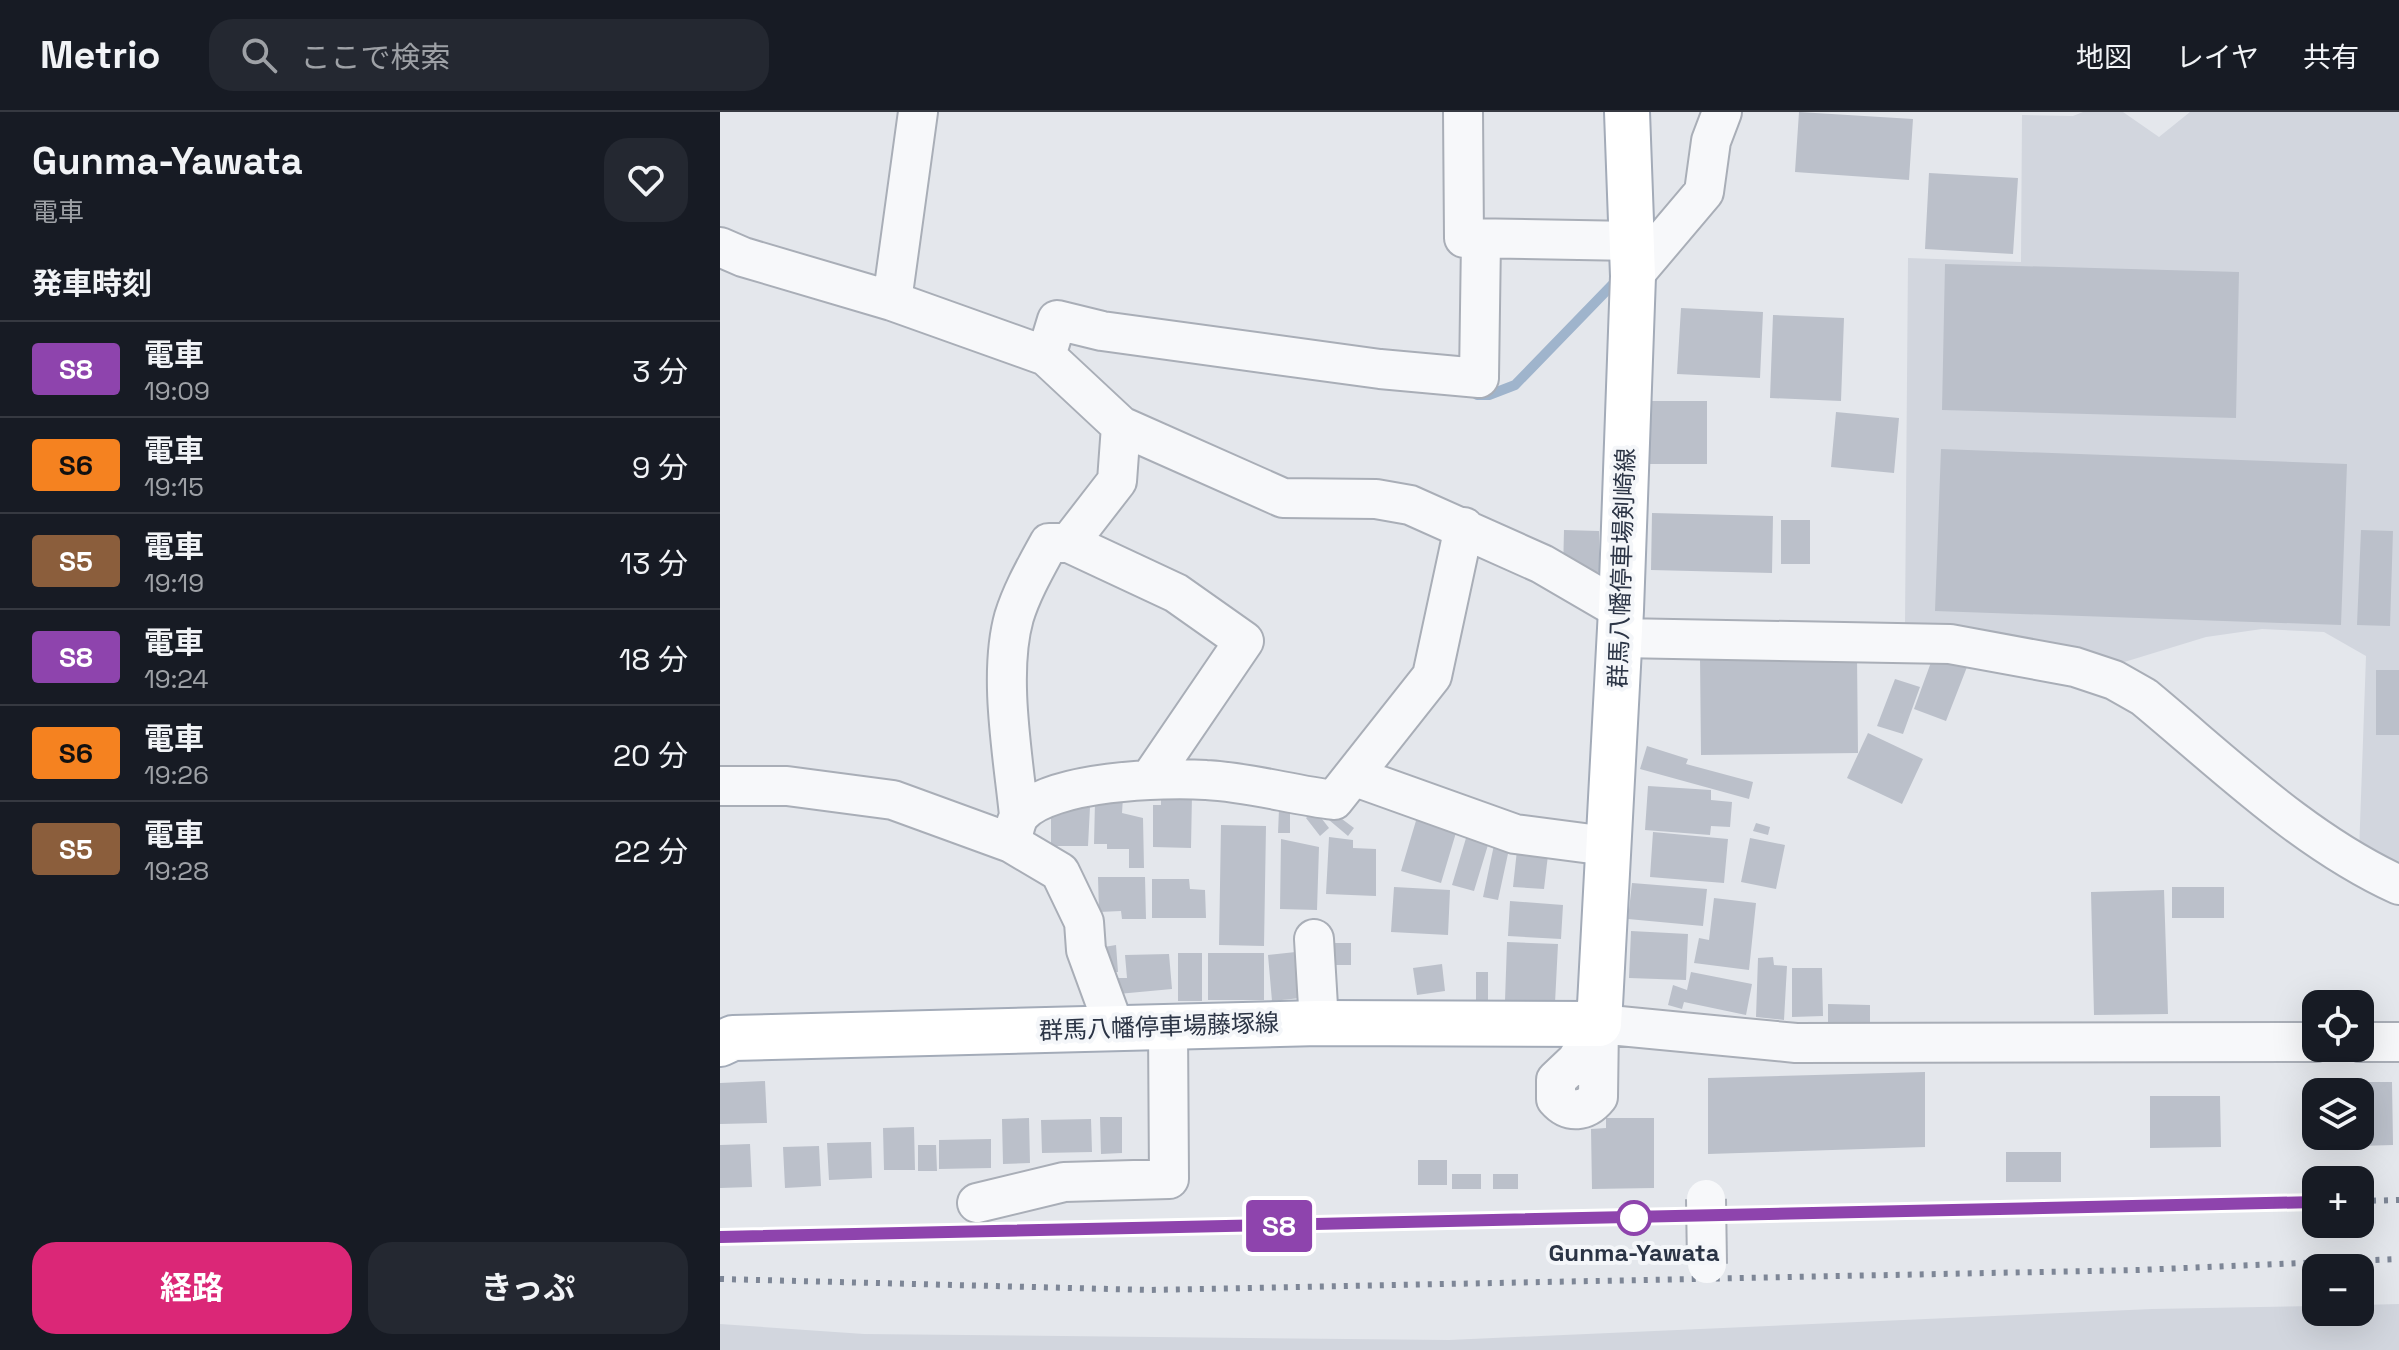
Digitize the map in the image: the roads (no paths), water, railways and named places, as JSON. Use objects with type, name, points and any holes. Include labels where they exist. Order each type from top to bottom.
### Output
[{"type":"main road","name":"群馬八幡停車場剣崎線","points":[[1599,1024],[1620,624],[1633,258],[1627,112]]},
{"type":"main road","name":"群馬八幡停車場藤塚線","points":[[720,1044],[733,1038],[1319,1023],[1599,1024]]},
{"type":"street","points":[[892,301],[918,112]]},
{"type":"street","points":[[1463,112],[1464,238],[1633,258],[1704,192],[1711,141],[1722,112]]},
{"type":"street","points":[[1046,356],[1057,320],[1102,331],[1380,369],[1479,378],[1481,240]]},
{"type":"street","points":[[720,247],[743,257],[892,301],[1046,356],[1121,426],[1283,498],[1376,499],[1410,505],[1464,527],[1542,564],[1620,624],[1950,644],[2075,667],[2114,680],[2144,697],[2313,836],[2365,869],[2399,885]]},
{"type":"street","points":[[1069,543],[1117,481],[1121,426]]},
{"type":"street","points":[[1015,829],[1038,800],[1081,788],[1150,779],[1208,780],[1334,800],[1432,676],[1464,527]]},
{"type":"street","points":[[1015,829],[1008,703],[1009,645],[1022,595],[1049,543],[1069,543],[1176,593],[1244,641],[1150,779]]},
{"type":"street","points":[[1353,776],[1515,834],[1607,846]]},
{"type":"street","points":[[720,786],[787,786],[893,800],[1015,829],[1060,872],[1084,922],[1086,950],[1115,1029]]},
{"type":"street","points":[[1314,939],[1319,1023]]},
{"type":"street","points":[[1599,1024],[1796,1043],[2302,1042]]},
{"type":"street","points":[[977,1203],[1064,1182],[1169,1179],[1168,1028]]},
{"type":"street","points":[[2374,1042],[2399,1042]]},
{"type":"street","points":[[1706,1199],[1707,1264]]},
{"type":"waterway","points":[[1477,395],[1489,395],[1515,385],[1613,284]]},
{"type":"railway","points":[[2374,1201],[2399,1200]]},
{"type":"railway","points":[[720,1237],[2302,1202]]},
{"type":"railway","points":[[720,1279],[1149,1290],[2137,1270],[2399,1259]]},
{"type":"train","name":"S8","points":[[720,1237],[2302,1202]]},
{"type":"place","name":"Gunma-Yawata","points":[[1634,1218]]}]
